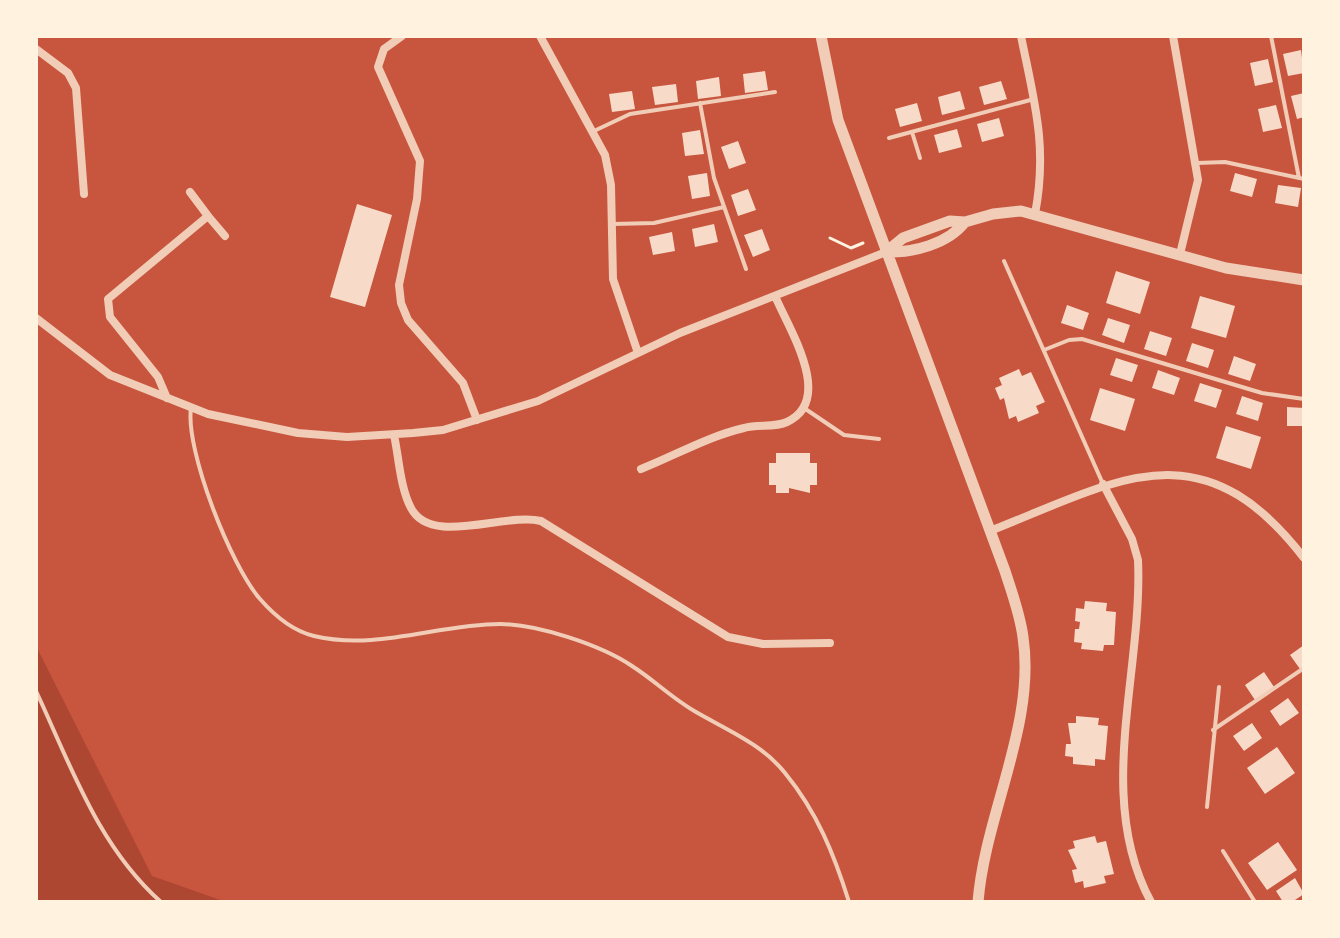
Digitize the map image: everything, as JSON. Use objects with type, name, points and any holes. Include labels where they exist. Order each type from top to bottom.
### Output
[{"type":"street","points":[[402,36],[382,51],[378,67],[420,161],[417,199],[399,297],[408,320],[463,383],[477,420]]},
{"type":"street","points":[[540,36],[594,131],[609,170],[613,279],[638,353]]},
{"type":"street","points":[[821,36],[838,120],[1018,614],[1025,657],[1020,711],[984,854],[978,902]]},
{"type":"street","points":[[1021,36],[1036,98],[1042,148],[1035,214]]},
{"type":"street","points":[[1173,36],[1197,163],[1195,202],[1180,254]]},
{"type":"street","points":[[36,49],[68,73],[76,88],[84,194]]},
{"type":"street","points":[[190,192],[225,236]]},
{"type":"street","points":[[36,318],[110,375],[191,408],[286,432],[347,437],[443,430],[538,401],[638,353],[886,252],[903,238],[950,221],[965,222],[1007,211],[1035,214],[1254,274],[1304,280]]},
{"type":"street","points":[[167,398],[158,377],[110,317],[107,303],[114,291],[208,216]]},
{"type":"street","points":[[641,469],[736,430],[785,423],[804,408],[810,390],[808,376],[775,296]]},
{"type":"street","points":[[394,435],[410,507],[429,525],[446,528],[520,519],[541,521],[728,637],[763,644],[830,643]]},
{"type":"street","points":[[990,531],[1103,484],[1167,474],[1208,483],[1248,501],[1265,514],[1304,558]]},
{"type":"street","points":[[1103,484],[1132,539],[1138,560],[1124,812],[1133,862],[1151,902]]},
{"type":"lane","points":[[1197,163],[1225,162],[1302,178],[1271,36]]},
{"type":"lane","points":[[594,131],[622,116],[775,92]]},
{"type":"lane","points":[[889,138],[1036,98]]},
{"type":"lane","points":[[700,103],[714,178],[746,269]]},
{"type":"lane","points":[[912,132],[920,158]]},
{"type":"lane","points":[[611,224],[654,223],[724,207]]},
{"type":"lane","points":[[1004,261],[1103,484]]},
{"type":"lane","points":[[1044,350],[1069,340],[1082,339],[1262,393],[1304,399]]},
{"type":"lane","points":[[191,408],[189,424],[208,496],[258,597],[285,623],[311,635],[360,640],[503,624],[537,629],[599,649],[630,664],[694,711],[756,745],[783,770],[820,823],[849,902]]},
{"type":"lane","points":[[804,408],[844,435],[879,439]]},
{"type":"lane","points":[[1213,730],[1304,668]]},
{"type":"lane","points":[[1207,807],[1219,687]]},
{"type":"lane","points":[[36,691],[97,825],[132,876],[161,902]]},
{"type":"lane","points":[[1223,851],[1255,902]]},
{"type":"path","points":[[830,238],[851,248],[863,243]]},
{"type":"shaded area","points":[[36,646],[152,876],[226,902],[36,902]]},
{"type":"building","points":[[1301,50],[1304,73],[1288,76],[1283,54]]},
{"type":"building","points":[[1268,59],[1273,82],[1255,86],[1250,63]]},
{"type":"building","points":[[765,71],[768,90],[745,93],[743,74]]},
{"type":"building","points":[[719,77],[721,96],[698,99],[696,81]]},
{"type":"building","points":[[1001,81],[1007,99],[984,105],[979,87]]},
{"type":"building","points":[[676,84],[678,102],[655,105],[652,87]]},
{"type":"building","points":[[632,91],[635,109],[612,112],[609,94]]},
{"type":"building","points":[[960,91],[965,109],[942,115],[938,97]]},
{"type":"building","points":[[1304,93],[1304,117],[1297,119],[1291,96]]},
{"type":"building","points":[[917,103],[922,121],[900,127],[895,109]]},
{"type":"building","points":[[1276,105],[1282,128],[1263,132],[1258,109]]},
{"type":"building","points":[[999,118],[1004,136],[982,142],[977,124]]},
{"type":"building","points":[[957,129],[962,147],[939,153],[934,135]]},
{"type":"building","points":[[700,130],[704,154],[685,156],[682,133]]},
{"type":"building","points":[[738,141],[746,163],[729,169],[721,147]]},
{"type":"building","points":[[707,173],[710,196],[692,199],[688,176]]},
{"type":"building","points":[[1235,173],[1257,179],[1252,197],[1230,191]]},
{"type":"building","points":[[1278,185],[1301,188],[1298,207],[1275,203]]},
{"type":"building","points":[[748,189],[756,210],[738,216],[731,195]]},
{"type":"building","points":[[357,204],[392,215],[365,307],[330,297]]},
{"type":"building","points":[[714,224],[718,242],[695,247],[692,229]]},
{"type":"building","points":[[762,229],[770,250],[753,257],[744,235]]},
{"type":"building","points":[[672,232],[675,251],[653,255],[649,237]]},
{"type":"building","points":[[1116,271],[1150,282],[1140,314],[1106,303]]},
{"type":"building","points":[[1200,296],[1235,306],[1226,338],[1191,328]]},
{"type":"building","points":[[1067,305],[1089,313],[1083,330],[1061,323]]},
{"type":"building","points":[[1108,318],[1130,325],[1124,343],[1102,335]]},
{"type":"building","points":[[1150,331],[1172,338],[1166,356],[1144,349]]},
{"type":"building","points":[[1192,343],[1214,350],[1208,368],[1186,361]]},
{"type":"building","points":[[1234,356],[1256,364],[1250,381],[1228,374]]},
{"type":"building","points":[[1116,358],[1138,365],[1132,382],[1110,375]]},
{"type":"building","points":[[1019,369],[1022,376],[1031,372],[1045,402],[1036,406],[1039,413],[1018,422],[1016,416],[1009,419],[1004,398],[1000,400],[995,388],[1002,385],[999,378]]},
{"type":"building","points":[[1158,370],[1180,378],[1174,395],[1152,388]]},
{"type":"building","points":[[1200,383],[1222,390],[1216,408],[1194,401]]},
{"type":"building","points":[[1100,388],[1135,399],[1125,431],[1090,420]]},
{"type":"building","points":[[1242,396],[1263,403],[1258,421],[1236,414]]},
{"type":"building","points":[[1287,407],[1304,408],[1304,426],[1287,426]]},
{"type":"building","points":[[1226,426],[1261,437],[1251,469],[1216,458]]},
{"type":"building","points":[[776,453],[810,453],[810,463],[817,463],[817,485],[810,485],[810,493],[789,488],[789,493],[776,493],[776,485],[769,485],[769,463],[776,463]]},
{"type":"building","points":[[1085,601],[1107,603],[1106,611],[1116,612],[1114,645],[1104,645],[1103,651],[1081,649],[1082,643],[1074,642],[1075,629],[1079,629],[1080,622],[1075,621],[1076,608],[1084,609]]},
{"type":"building","points":[[1304,645],[1304,667],[1300,669],[1290,655]]},
{"type":"building","points":[[1264,672],[1274,687],[1255,700],[1245,685]]},
{"type":"building","points":[[1288,698],[1299,713],[1280,726],[1270,711]]},
{"type":"building","points":[[1076,716],[1099,718],[1098,725],[1108,726],[1105,760],[1095,759],[1095,766],[1073,764],[1073,757],[1065,756],[1066,744],[1071,744],[1068,723],[1076,723]]},
{"type":"building","points":[[1252,723],[1262,738],[1244,751],[1233,736]]},
{"type":"building","points":[[1277,747],[1295,773],[1265,794],[1247,768]]},
{"type":"building","points":[[1095,836],[1097,843],[1106,841],[1114,874],[1104,876],[1106,883],[1084,888],[1083,881],[1075,883],[1072,870],[1077,869],[1068,850],[1075,848],[1073,841]]},
{"type":"building","points":[[1278,842],[1297,870],[1267,890],[1248,863]]},
{"type":"building","points":[[1295,878],[1304,894],[1292,902],[1283,902],[1276,891]]}]
